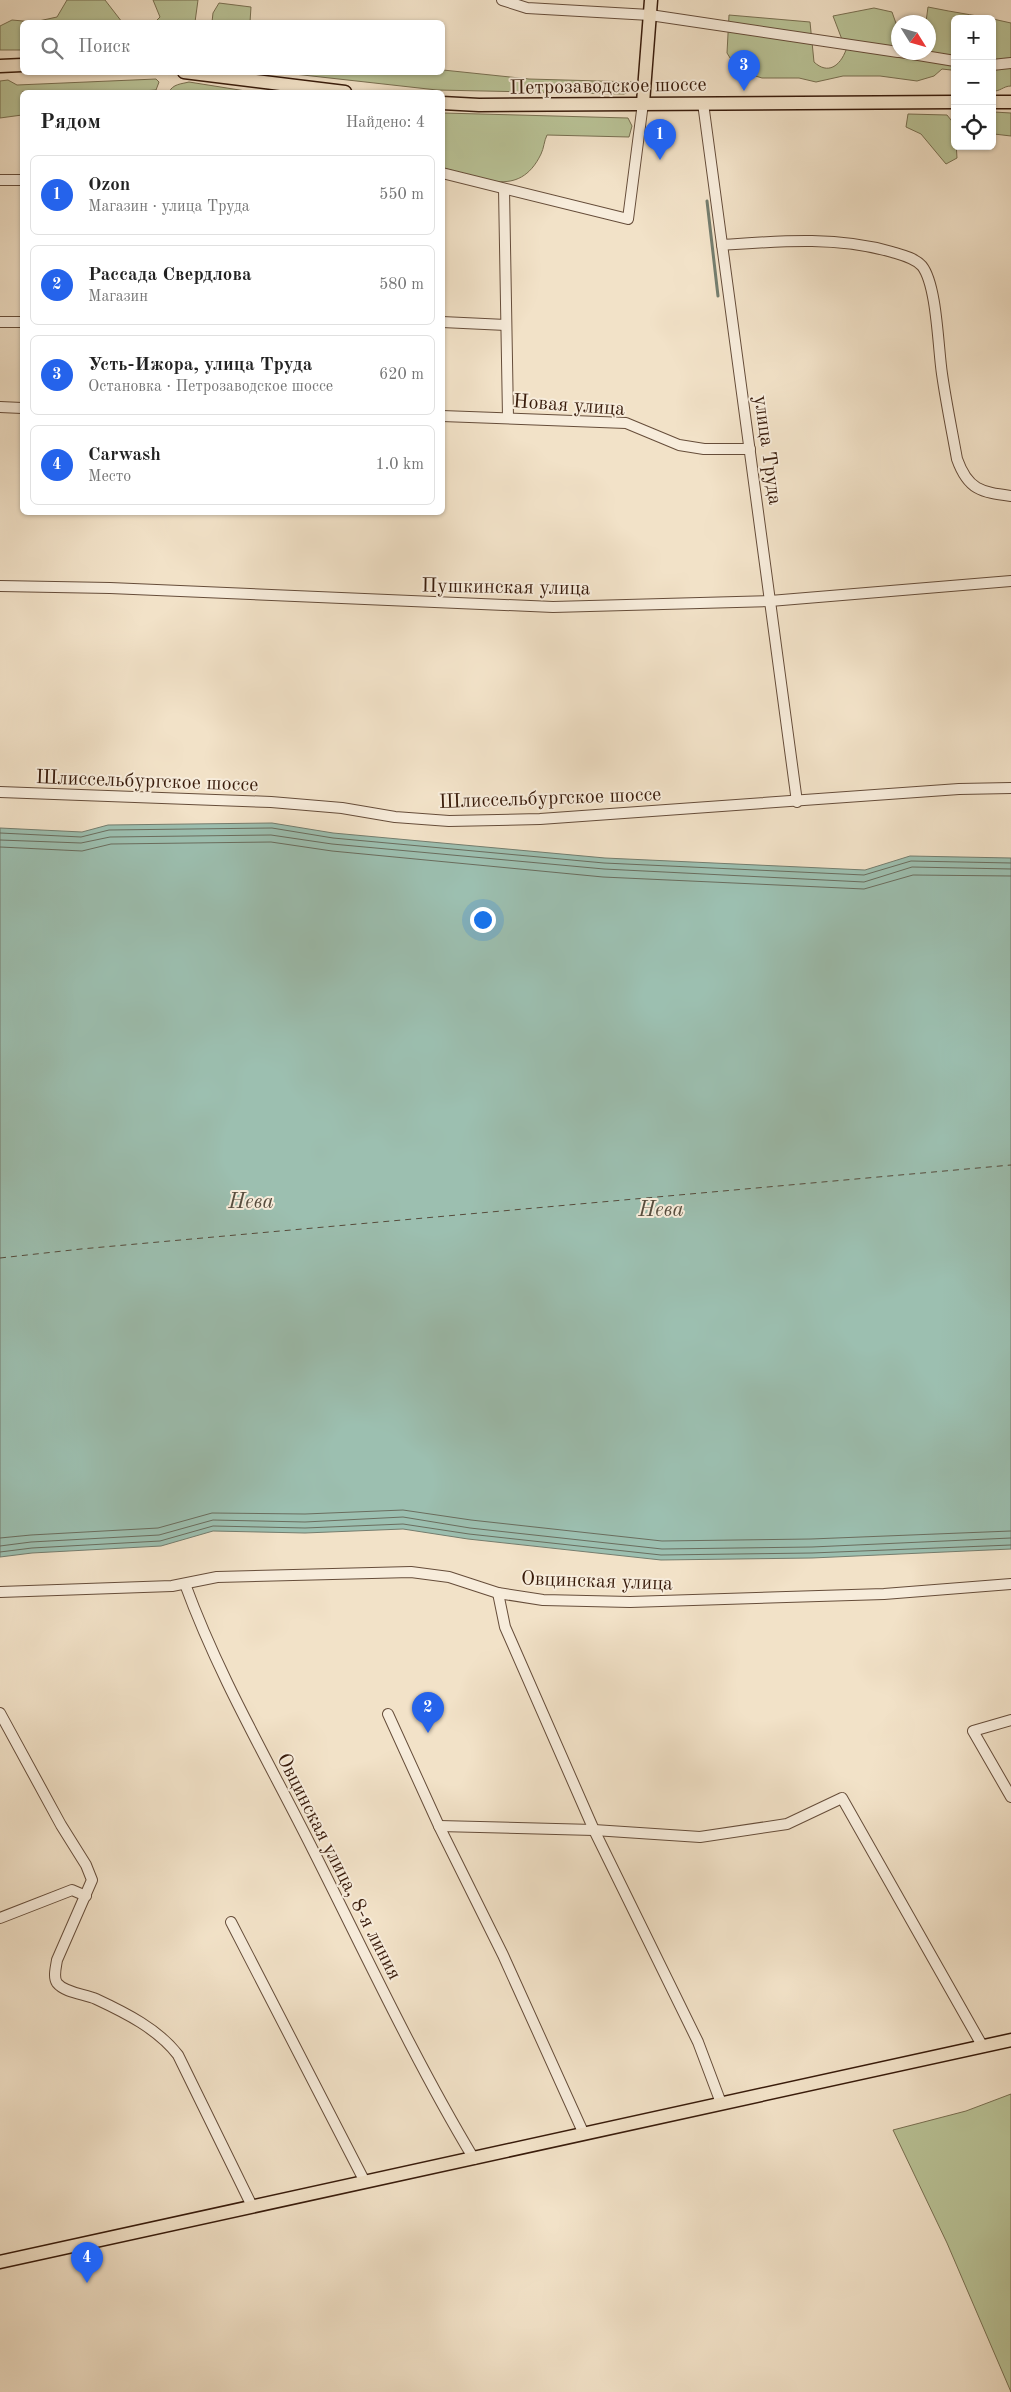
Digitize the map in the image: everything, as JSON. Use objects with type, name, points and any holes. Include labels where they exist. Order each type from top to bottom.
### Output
[{"type":"main road","points":[[643,103],[651,0]]},
{"type":"main road","points":[[0,66],[20,65]]},
{"type":"main road","points":[[208,75],[329,90]]},
{"type":"main road","name":"Петрозаводское шоссе","points":[[445,103],[479,105],[951,102]]},
{"type":"main road","points":[[996,102],[1011,102]]},
{"type":"main road","points":[[0,2262],[474,2159],[583,2132],[1011,2040]]},
{"type":"street","points":[[502,0],[527,8],[650,15],[891,51]]},
{"type":"street","points":[[936,58],[951,60]]},
{"type":"street","points":[[996,64],[1011,63]]},
{"type":"street","points":[[445,174],[628,218],[643,103]]},
{"type":"street","name":"улица Труда","points":[[703,103],[797,802]]},
{"type":"street","points":[[0,180],[20,180]]},
{"type":"street","points":[[504,189],[508,418]]},
{"type":"street","points":[[722,245],[802,239],[845,242],[908,256],[921,265],[932,291],[942,375],[957,459],[962,473],[973,486],[983,491],[1011,496]]},
{"type":"street","points":[[0,322],[20,322]]},
{"type":"street","points":[[445,322],[506,325]]},
{"type":"street","points":[[0,407],[20,408]]},
{"type":"street","name":"Новая улица","points":[[445,416],[626,423],[679,445],[704,449],[750,449]]},
{"type":"street","name":"Пушкинская улица","points":[[0,586],[110,588],[553,607],[770,602],[1011,581]]},
{"type":"street","name":"Шлиссельбургское шоссе","points":[[0,792],[271,802],[342,808],[395,817],[449,821],[540,819],[959,789],[1011,788]]},
{"type":"street","name":"Овцинская улица","points":[[0,1592],[172,1586],[217,1577],[411,1572],[449,1577],[498,1593],[543,1600],[630,1602],[884,1594],[1011,1584]]},
{"type":"street","name":"Овцинская улица, 8-я линия","points":[[186,1584],[198,1617],[242,1715],[312,1847],[440,2102],[474,2159]]},
{"type":"street","points":[[498,1593],[505,1627],[594,1830],[698,2042],[721,2102]]},
{"type":"street","points":[[0,1713],[61,1825],[86,1865],[92,1880],[86,1896],[77,1910],[57,1960],[54,1974],[56,1982],[61,1986],[125,2013],[169,2043],[178,2055],[252,2206]]},
{"type":"street","points":[[388,1714],[503,1955],[583,2132]]},
{"type":"street","points":[[1011,1720],[973,1731],[1011,1797]]},
{"type":"street","points":[[440,1826],[594,1830],[700,1837],[788,1824],[842,1798],[983,2047]]},
{"type":"street","points":[[0,1918],[72,1890],[86,1896]]},
{"type":"street","points":[[231,1922],[365,2182]]},
{"type":"shaded area","points":[[67,0],[105,0],[120,20],[43,20],[57,17]]},
{"type":"shaded area","points":[[153,0],[198,0],[195,20],[157,20],[160,17]]},
{"type":"shaded area","points":[[219,3],[251,7],[250,20],[212,20],[213,13]]},
{"type":"shaded area","points":[[928,7],[973,15],[951,15],[951,70],[942,69],[934,76],[917,81],[880,76],[843,76],[816,82],[799,78],[762,78],[746,73],[732,61],[727,53],[729,15],[810,22],[814,62],[824,68],[833,67],[846,50],[833,16],[874,8],[892,12],[893,15],[891,15],[891,60],[936,60],[936,15],[927,15]]},
{"type":"shaded area","points":[[996,19],[1011,23],[1011,86],[997,91]]},
{"type":"shaded area","points":[[12,20],[20,21],[20,50],[0,50],[0,26]]},
{"type":"shaded area","points":[[445,70],[529,79],[635,82],[634,89],[624,94],[437,90],[303,75],[445,75]]},
{"type":"shaded area","points":[[156,79],[159,82],[156,90],[20,90],[20,115],[0,118],[0,81],[8,80],[17,85]]},
{"type":"shaded area","points":[[189,82],[239,90],[170,90],[180,84]]},
{"type":"shaded area","points":[[996,112],[1011,113],[1011,136],[996,134]]},
{"type":"shaded area","points":[[445,113],[628,118],[632,126],[629,137],[547,135],[541,154],[532,168],[522,177],[498,182],[445,169]]},
{"type":"shaded area","points":[[908,114],[947,115],[951,120],[951,150],[957,150],[957,158],[946,164],[921,134],[906,127]]},
{"type":"shaded area","points":[[1011,2094],[1011,2392],[947,2243],[893,2130],[966,2111]]},
{"type":"water","name":"Нева","points":[[272,823],[333,833],[605,858],[865,870],[910,856],[1011,858],[1011,1549],[812,1558],[661,1560],[468,1539],[403,1529],[305,1533],[213,1531],[161,1546],[32,1553],[0,1557],[0,828],[82,832],[108,825]]},
{"type":"waterway","points":[[707,201],[718,296]]},
{"type":"ferry route","points":[[0,1258],[81,1249],[1011,1165]]},
{"type":"place","name":"Усть-Ижора, улица Труда","points":[[744,91]]},
{"type":"place","name":"Ozon","points":[[660,160]]},
{"type":"place","name":"Рассада Свердлова","points":[[428,1733]]},
{"type":"place","name":"Carwash","points":[[87,2283]]}]
